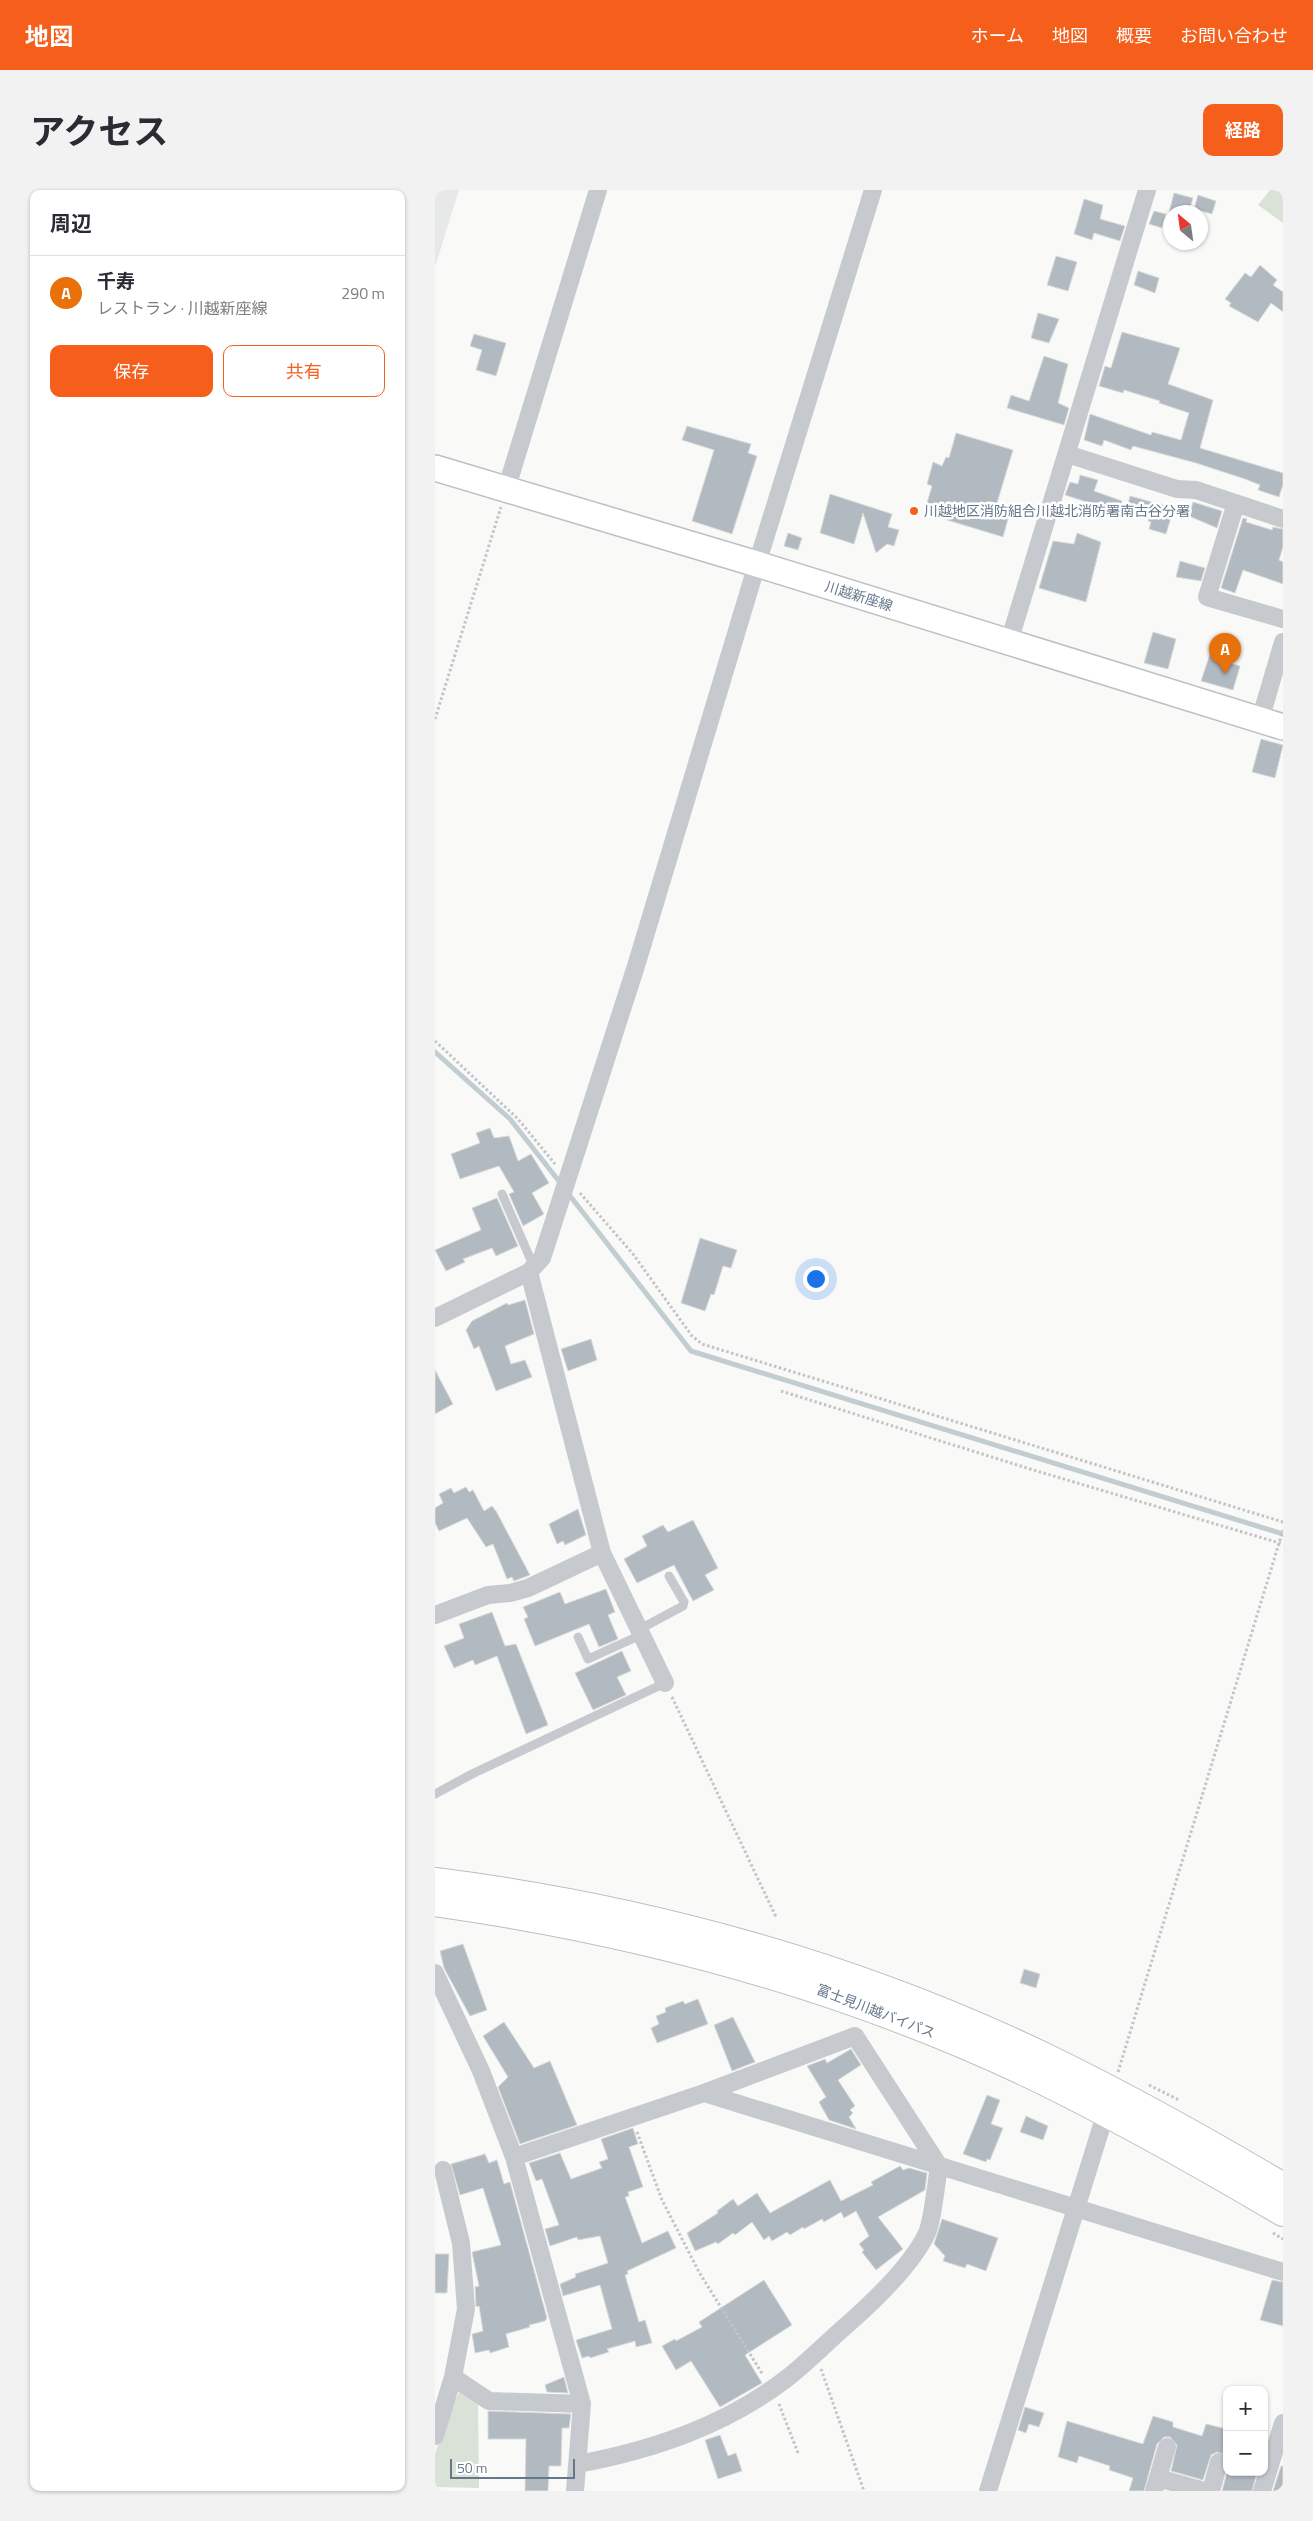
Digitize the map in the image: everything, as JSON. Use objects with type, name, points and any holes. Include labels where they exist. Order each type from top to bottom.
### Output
[{"type":"highway","name":"富士見川越バイパス","points":[[435,1882],[509,1891],[582,1905],[756,1948],[869,1985],[940,2012],[1041,2056],[1109,2102],[1283,2212]]},
{"type":"highway","name":"富士見川越バイパス","points":[[435,1902],[493,1910],[613,1933],[713,1958],[802,1984],[935,2033],[1029,2074],[1109,2102],[1283,2187]]},
{"type":"main road","name":"川越新座線","points":[[435,468],[757,564],[1272,724]]},
{"type":"street","points":[[506,490],[598,190]]},
{"type":"street","points":[[435,1318],[532,1270],[542,1258],[637,966],[757,564],[873,190]]},
{"type":"street","points":[[1009,642],[1147,190]]},
{"type":"street","points":[[1067,454],[1177,489],[1196,490],[1283,519]]},
{"type":"street","points":[[1236,503],[1207,597],[1283,619]]},
{"type":"street","points":[[1272,724],[1283,642]]},
{"type":"street","points":[[532,1270],[603,1554],[665,1683]]},
{"type":"street","points":[[435,1615],[488,1595],[510,1593],[528,1588],[603,1554]]},
{"type":"street","points":[[435,1973],[481,2071],[514,2157],[582,2404],[575,2491]]},
{"type":"street","points":[[514,2157],[704,2093],[855,2036],[939,2166],[927,2232],[903,2268],[871,2303],[786,2379],[742,2407],[693,2433],[631,2454],[578,2464]]},
{"type":"street","points":[[704,2093],[1283,2272]]},
{"type":"street","points":[[988,2491],[1109,2102]]},
{"type":"street","points":[[435,2436],[441,2397],[453,2377],[466,2309],[461,2243],[443,2170]]},
{"type":"street","points":[[453,2377],[489,2401],[582,2404]]},
{"type":"street","points":[[1262,2491],[1278,2456],[1283,2423]]},
{"type":"street","points":[[1167,2447],[1156,2484],[1204,2491]]},
{"type":"street","points":[[1211,2491],[1219,2462]]},
{"type":"lane","points":[[502,1194],[532,1270]]},
{"type":"lane","points":[[578,1637],[587,1659],[641,1632],[683,1606],[684,1602],[669,1576]]},
{"type":"lane","points":[[435,1794],[665,1683]]},
{"type":"path","points":[[435,719],[506,490]]},
{"type":"path","points":[[435,1041],[518,1119],[567,1179],[633,1254],[692,1336],[703,1344],[1283,1522]]},
{"type":"path","points":[[781,1391],[1030,1469],[1281,1543]]},
{"type":"path","points":[[1109,2102],[1281,1543],[1283,1530]]},
{"type":"path","points":[[665,1683],[777,1917]]},
{"type":"path","points":[[632,2118],[662,2200],[695,2264],[771,2388],[798,2453]]},
{"type":"path","points":[[815,2353],[864,2491]]},
{"type":"shaded area","points":[[435,190],[459,190],[435,267]]},
{"type":"shaded area","points":[[1270,190],[1283,190],[1283,223],[1258,205]]},
{"type":"shaded area","points":[[460,2390],[478,2402],[479,2488],[438,2487],[438,2491],[435,2491],[435,2454],[444,2425]]},
{"type":"building","points":[[1174,193],[1193,198],[1191,205],[1171,205]]},
{"type":"building","points":[[1198,195],[1216,201],[1212,214],[1208,213],[1208,205],[1195,205]]},
{"type":"building","points":[[1084,199],[1103,205],[1100,219],[1125,226],[1120,241],[1094,233],[1092,240],[1074,234]]},
{"type":"building","points":[[1154,211],[1163,213],[1162,228],[1149,224]]},
{"type":"building","points":[[1056,256],[1077,262],[1068,291],[1047,285]]},
{"type":"building","points":[[1260,265],[1277,280],[1273,285],[1283,292],[1283,312],[1271,303],[1258,322],[1229,306],[1231,303],[1225,299],[1245,273],[1251,277]]},
{"type":"building","points":[[1138,271],[1159,278],[1155,293],[1134,285]]},
{"type":"building","points":[[1038,313],[1059,319],[1049,343],[1031,338]]},
{"type":"building","points":[[1122,332],[1180,348],[1168,384],[1213,400],[1200,448],[1283,473],[1283,485],[1279,497],[1258,490],[1260,485],[1196,463],[1133,446],[1131,450],[1104,440],[1102,446],[1084,440],[1090,414],[1151,435],[1152,432],[1181,440],[1189,413],[1159,403],[1160,401],[1124,390],[1123,393],[1099,386],[1105,366],[1111,368]]},
{"type":"building","points":[[474,334],[506,343],[496,376],[476,370],[482,350],[470,346]]},
{"type":"building","points":[[1044,356],[1068,364],[1058,403],[1069,408],[1064,425],[1007,408],[1011,395],[1029,401]]},
{"type":"building","points":[[687,426],[751,444],[748,453],[757,456],[732,534],[692,521],[714,450],[682,440]]},
{"type":"building","points":[[956,433],[1013,450],[994,513],[1008,519],[1003,537],[924,513],[932,486],[927,484],[933,462],[942,466],[946,457],[949,458]]},
{"type":"building","points":[[1080,475],[1098,480],[1094,491],[1122,501],[1116,519],[1091,510],[1093,504],[1065,495],[1070,482],[1078,484]]},
{"type":"building","points":[[830,494],[892,514],[888,527],[899,530],[894,546],[887,544],[876,553],[863,513],[854,544],[820,533]]},
{"type":"building","points":[[1130,496],[1174,508],[1166,534],[1149,529],[1151,522],[1148,521],[1149,519],[1126,512]]},
{"type":"building","points":[[1193,502],[1222,511],[1217,528],[1189,516]]},
{"type":"building","points":[[1243,518],[1247,519],[1246,522],[1272,530],[1273,527],[1283,529],[1283,547],[1279,560],[1283,562],[1283,584],[1243,570],[1235,593],[1221,588]]},
{"type":"building","points":[[788,533],[802,538],[798,550],[784,546]]},
{"type":"building","points":[[1077,533],[1101,542],[1086,602],[1039,588],[1053,541],[1074,544]]},
{"type":"building","points":[[1180,561],[1205,568],[1201,581],[1176,577]]},
{"type":"building","points":[[1153,632],[1176,639],[1168,669],[1144,663]]},
{"type":"building","points":[[1210,654],[1224,658],[1223,661],[1240,666],[1233,690],[1201,681]]},
{"type":"building","points":[[1261,739],[1283,745],[1275,778],[1252,772]]},
{"type":"building","points":[[490,1128],[494,1138],[509,1136],[518,1161],[531,1154],[549,1183],[532,1193],[544,1214],[523,1226],[509,1194],[514,1192],[499,1166],[460,1179],[451,1154],[480,1143],[476,1133]]},
{"type":"building","points":[[497,1198],[518,1246],[496,1256],[492,1248],[463,1259],[465,1262],[446,1271],[435,1250],[481,1230],[472,1208]]},
{"type":"building","points":[[700,1238],[737,1250],[731,1268],[723,1266],[714,1295],[711,1294],[705,1311],[681,1303]]},
{"type":"building","points":[[525,1300],[534,1334],[505,1346],[511,1364],[525,1360],[532,1377],[496,1391],[479,1346],[474,1349],[466,1330],[472,1321],[507,1303],[508,1305]]},
{"type":"building","points":[[591,1339],[597,1360],[568,1371],[561,1349]]},
{"type":"building","points":[[435,1370],[453,1404],[435,1414]]},
{"type":"building","points":[[466,1487],[469,1492],[473,1490],[484,1511],[492,1506],[496,1511],[530,1575],[514,1581],[512,1577],[507,1579],[493,1544],[486,1547],[467,1518],[439,1531],[435,1523],[435,1508],[443,1503],[439,1494],[451,1488],[454,1493]]},
{"type":"building","points":[[578,1509],[586,1535],[565,1545],[563,1541],[557,1544],[549,1524]]},
{"type":"building","points":[[693,1520],[718,1568],[705,1575],[714,1590],[693,1601],[674,1565],[637,1583],[624,1559],[647,1546],[642,1536],[663,1525],[668,1532]]},
{"type":"building","points":[[606,1589],[615,1612],[608,1615],[618,1639],[599,1647],[589,1624],[535,1646],[524,1619],[528,1617],[523,1607],[560,1592],[565,1604]]},
{"type":"building","points":[[492,1612],[505,1646],[516,1644],[548,1725],[526,1734],[497,1656],[475,1665],[473,1660],[454,1668],[444,1646],[464,1638],[459,1624]]},
{"type":"building","points":[[622,1651],[631,1671],[617,1677],[626,1695],[593,1710],[575,1673]]},
{"type":"building","points":[[463,1944],[487,2010],[470,2016],[444,1968],[440,1951]]},
{"type":"building","points":[[1024,1969],[1040,1974],[1036,1988],[1020,1983]]},
{"type":"building","points":[[698,1999],[708,2024],[657,2043],[651,2028],[659,2024],[656,2016],[666,2012],[665,2008],[683,2001],[685,2004]]},
{"type":"building","points":[[733,2017],[755,2062],[732,2071],[714,2025]]},
{"type":"building","points":[[504,2022],[534,2068],[550,2061],[577,2125],[520,2144],[498,2087],[508,2077],[483,2036]]},
{"type":"building","points":[[851,2049],[861,2065],[838,2080],[855,2106],[850,2110],[853,2113],[849,2117],[856,2129],[829,2120],[819,2102],[826,2097],[807,2066],[825,2059],[827,2063]]},
{"type":"building","points":[[987,2095],[1000,2100],[991,2124],[1003,2128],[990,2160],[987,2159],[986,2162],[963,2154]]},
{"type":"building","points":[[1026,2116],[1048,2126],[1043,2140],[1020,2132]]},
{"type":"building","points":[[633,2128],[638,2144],[629,2147],[643,2187],[628,2192],[629,2196],[625,2197],[642,2243],[668,2231],[676,2248],[627,2271],[628,2274],[625,2275],[639,2322],[645,2320],[652,2343],[636,2347],[635,2341],[607,2349],[609,2352],[590,2358],[589,2356],[582,2358],[576,2340],[612,2329],[600,2285],[563,2296],[560,2284],[576,2277],[575,2274],[608,2263],[600,2236],[578,2240],[577,2237],[550,2246],[545,2229],[559,2225],[542,2179],[536,2181],[529,2163],[560,2153],[571,2179],[602,2168],[599,2162],[608,2159],[601,2139]]},
{"type":"building","points":[[485,2154],[489,2163],[497,2160],[504,2184],[510,2182],[547,2318],[545,2321],[529,2325],[530,2327],[506,2334],[509,2347],[490,2353],[489,2350],[475,2353],[472,2334],[483,2331],[479,2306],[476,2307],[475,2287],[479,2286],[472,2252],[501,2245],[483,2188],[460,2195],[451,2164]]},
{"type":"building","points":[[900,2166],[903,2170],[909,2168],[927,2173],[925,2190],[878,2217],[903,2249],[876,2270],[862,2252],[864,2250],[859,2244],[869,2236],[856,2211],[844,2218],[841,2212],[824,2222],[822,2219],[790,2235],[787,2232],[772,2241],[769,2236],[764,2240],[752,2222],[735,2235],[733,2233],[718,2244],[716,2242],[695,2251],[687,2233],[718,2213],[717,2211],[733,2199],[738,2206],[757,2193],[770,2213],[830,2180],[841,2201],[873,2185],[871,2182]]},
{"type":"building","points":[[942,2219],[998,2238],[986,2271],[967,2264],[965,2268],[943,2261],[945,2256],[934,2244]]},
{"type":"building","points":[[435,2254],[449,2254],[447,2293],[435,2293]]},
{"type":"building","points":[[764,2280],[792,2325],[745,2355],[762,2383],[720,2407],[691,2361],[676,2370],[662,2346],[702,2327],[699,2322]]},
{"type":"building","points":[[1272,2280],[1283,2282],[1283,2326],[1260,2320]]},
{"type":"building","points":[[564,2377],[568,2393],[547,2392],[545,2385]]},
{"type":"building","points":[[1025,2407],[1044,2413],[1039,2427],[1029,2424],[1026,2433],[1018,2430]]},
{"type":"building","points":[[488,2411],[571,2414],[569,2428],[562,2428],[561,2466],[549,2466],[548,2491],[525,2491],[526,2439],[488,2439]]},
{"type":"building","points":[[1153,2416],[1173,2422],[1173,2427],[1202,2436],[1206,2424],[1223,2428],[1223,2454],[1217,2452],[1211,2455],[1203,2480],[1171,2471],[1177,2445],[1170,2437],[1164,2437],[1157,2444],[1144,2491],[1129,2491],[1133,2478],[1109,2470],[1110,2466],[1079,2456],[1077,2463],[1058,2457],[1067,2421],[1143,2444]]},
{"type":"building","points":[[720,2435],[728,2456],[736,2453],[742,2471],[718,2479],[705,2440]]},
{"type":"building","points":[[1281,2466],[1283,2466],[1283,2491],[1273,2491]]},
{"type":"building","points":[[1226,2476],[1256,2476],[1252,2491],[1222,2491]]},
{"type":"waterway","points":[[435,1052],[510,1119],[562,1185]]},
{"type":"waterway","points":[[567,1192],[691,1351],[1283,1534]]},
{"type":"place","name":"川越地区消防組合川越北消防署南古谷分署","points":[[914,511]]},
{"type":"place","name":"千寿","points":[[1225,674]]}]
